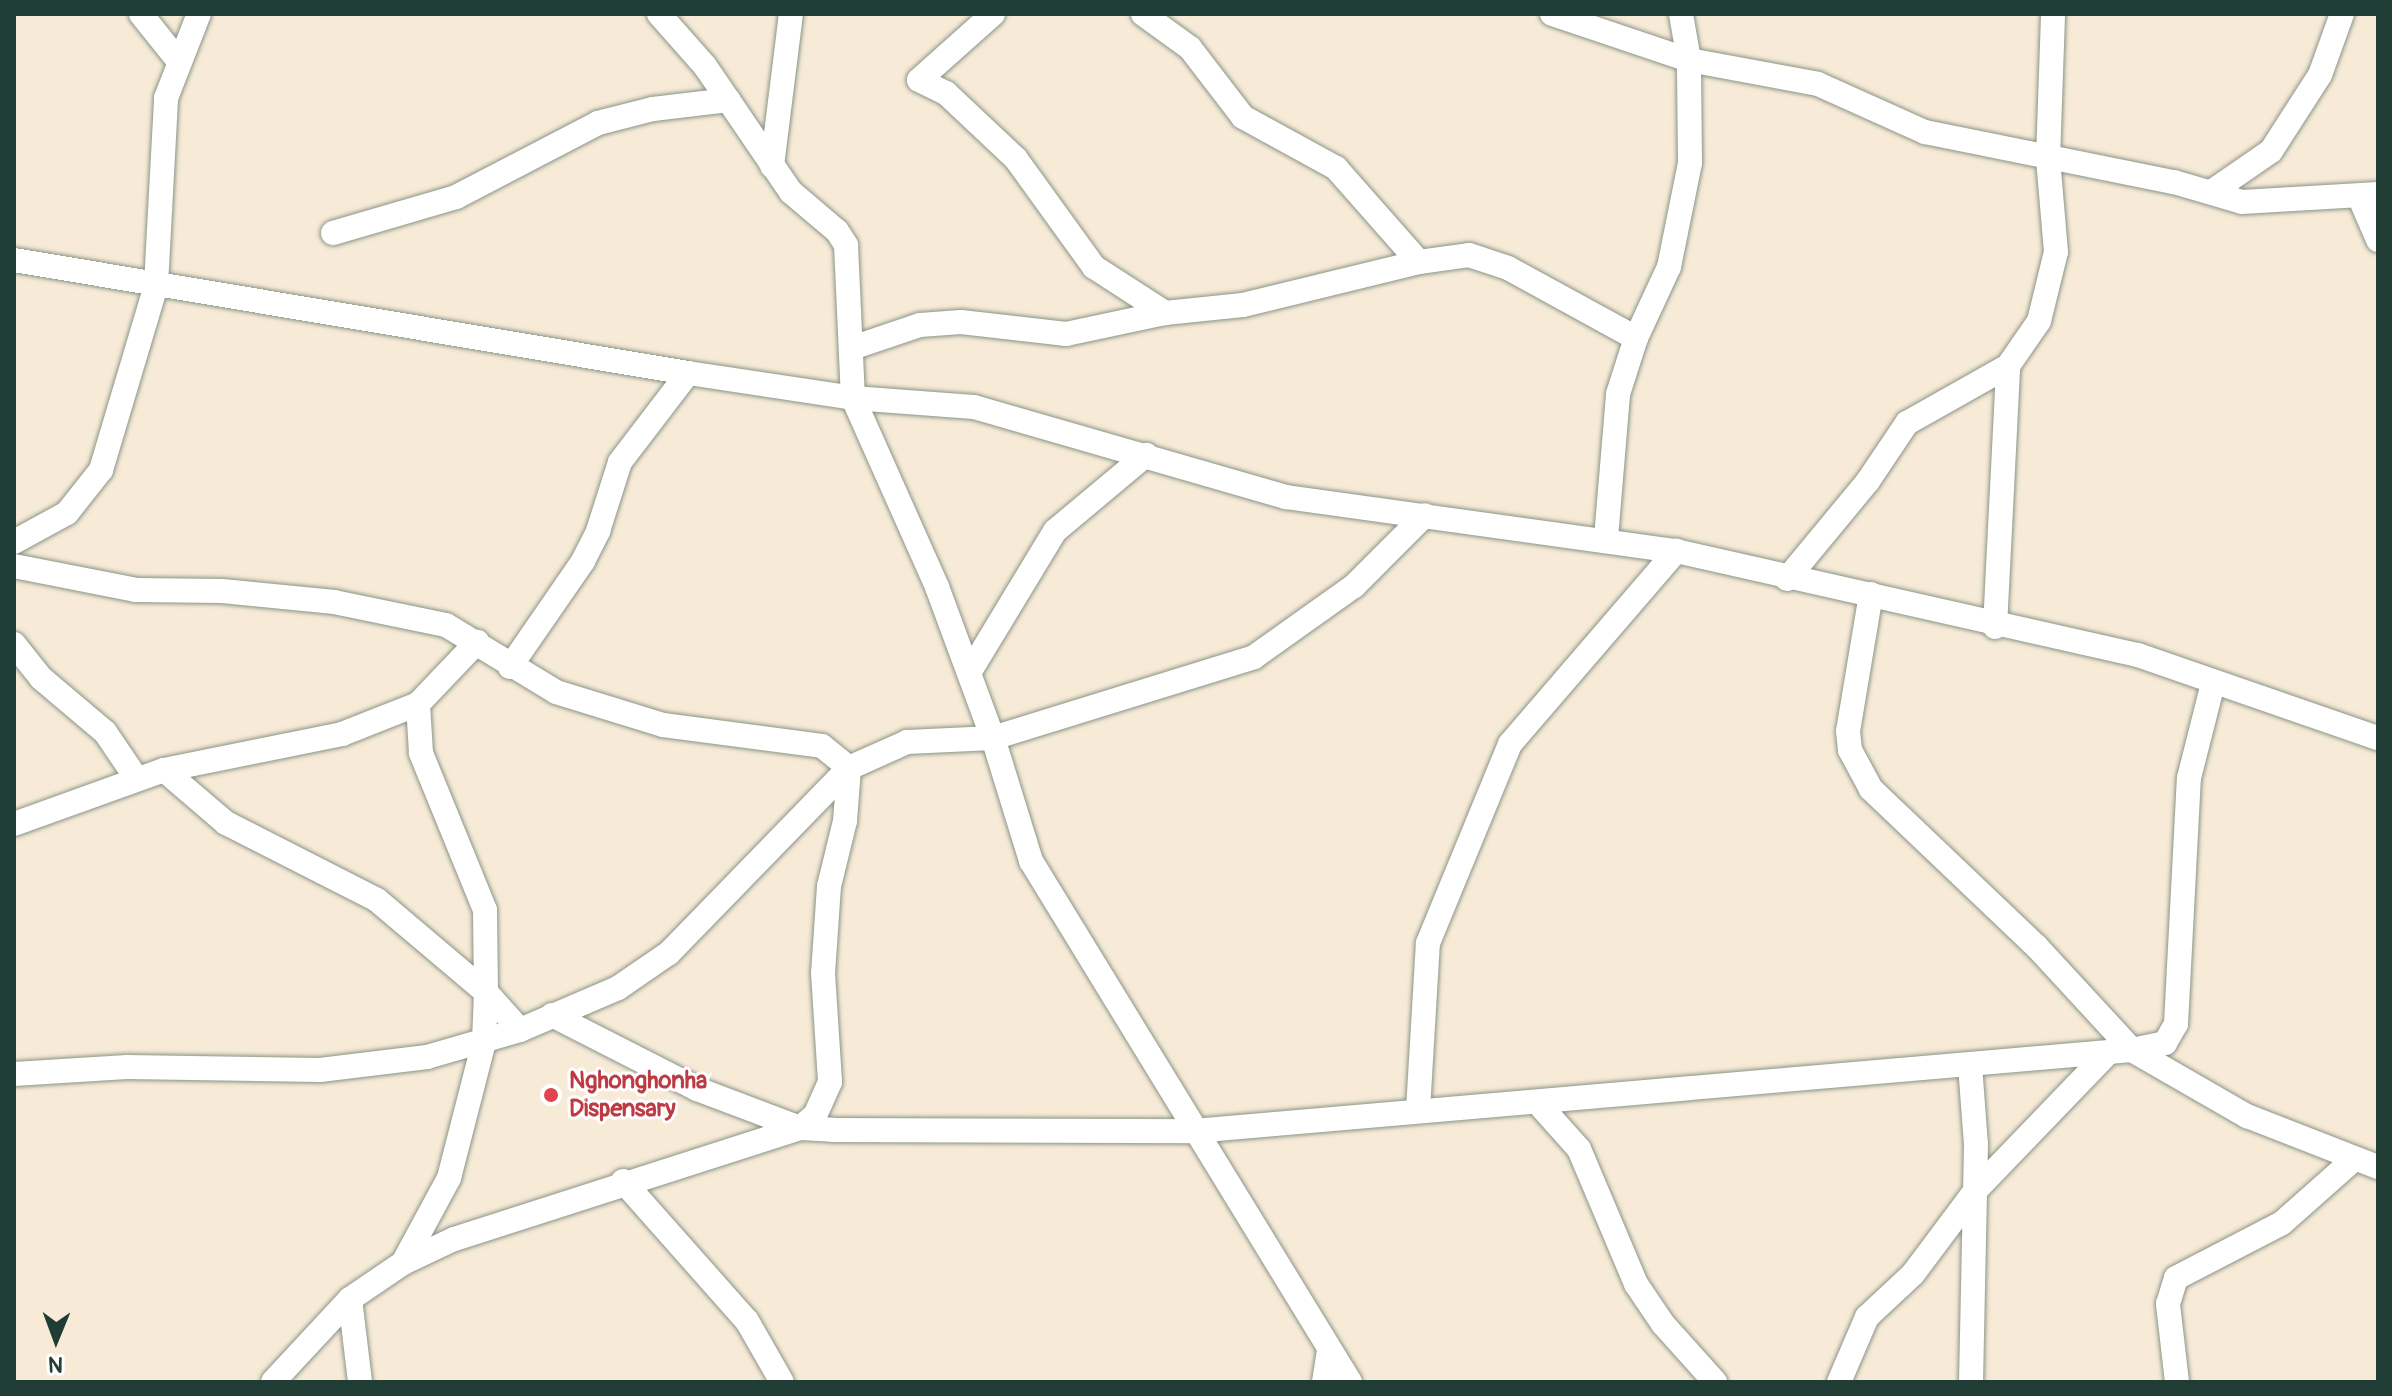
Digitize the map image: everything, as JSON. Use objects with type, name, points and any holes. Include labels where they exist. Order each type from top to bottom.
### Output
[{"type":"street","points":[[141,14],[177,59]]},
{"type":"street","points":[[14,542],[67,513],[101,470],[156,285],[166,98],[177,59],[199,14]]},
{"type":"street","points":[[659,14],[728,100],[772,166],[806,209],[837,231],[846,245],[853,398],[937,587],[1044,888],[1350,1382]]},
{"type":"street","points":[[772,166],[791,14]]},
{"type":"street","points":[[993,14],[919,80],[946,93],[1016,159],[1094,267],[1165,313]]},
{"type":"street","points":[[1143,14],[1190,48],[1243,117],[1336,168],[1419,262]]},
{"type":"street","points":[[1552,14],[1689,60],[1796,78],[1925,132],[2213,191],[2256,204],[2368,195],[2378,240]]},
{"type":"street","points":[[1606,538],[1618,394],[1636,338],[1669,267],[1690,163],[1689,60],[1681,14]]},
{"type":"street","points":[[1787,579],[1868,481],[1907,423],[2008,366],[2046,306],[2056,252],[2048,159],[2053,14]]},
{"type":"street","points":[[2213,191],[2271,151],[2320,75],[2342,14]]},
{"type":"street","points":[[333,233],[448,201],[598,123],[672,105],[728,100]]},
{"type":"street","points":[[852,348],[920,325],[961,322],[1066,334],[1165,313],[1243,305],[1419,262],[1469,255],[1508,268],[1636,338]]},
{"type":"street","points":[[14,260],[688,373],[853,398],[974,407],[1286,497],[1606,538],[1676,551],[1787,579],[1871,594],[1995,627],[2138,655],[2378,738]]},
{"type":"street","points":[[1995,627],[2008,366]]},
{"type":"street","points":[[510,667],[583,561],[598,531],[620,462],[638,432],[688,373]]},
{"type":"street","points":[[969,673],[1055,531],[1146,455]]},
{"type":"street","points":[[14,1074],[127,1067],[320,1070],[427,1057],[520,1030],[618,988],[669,953],[849,768],[907,742],[993,738],[1165,688],[1271,649],[1354,586],[1425,515]]},
{"type":"street","points":[[1418,1110],[1428,943],[1510,744],[1676,551]]},
{"type":"street","points":[[14,566],[136,590],[222,591],[334,602],[446,625],[477,642],[510,667],[556,692],[663,725],[822,746],[849,768]]},
{"type":"street","points":[[1871,594],[1848,731],[1850,750],[1862,777],[2036,946],[2132,1050],[2195,1091],[2353,1160],[2378,1167]]},
{"type":"street","points":[[14,824],[164,770],[342,734],[418,704],[477,642]]},
{"type":"street","points":[[14,644],[41,678],[105,732],[137,779]]},
{"type":"street","points":[[273,1382],[350,1299],[403,1263],[454,1239],[623,1181],[800,1128],[1194,1131],[2106,1055],[2165,1043],[2176,1024],[2189,778],[2213,683]]},
{"type":"street","points":[[403,1263],[449,1178],[484,1042],[486,992],[485,910],[421,753],[418,704]]},
{"type":"street","points":[[800,1128],[815,1115],[830,1082],[823,973],[829,886],[845,821],[849,768]]},
{"type":"street","points":[[164,770],[226,823],[377,900],[486,992],[520,1030]]},
{"type":"street","points":[[552,1015],[697,1089],[800,1128]]},
{"type":"street","points":[[1839,1382],[1867,1317],[1928,1257],[1975,1191],[2106,1055]]},
{"type":"street","points":[[1970,1065],[1975,1191],[1971,1382]]},
{"type":"street","points":[[1537,1102],[1579,1149],[1636,1284],[1663,1324],[1715,1382]]},
{"type":"street","points":[[2177,1382],[2168,1304],[2176,1278],[2282,1223],[2353,1160]]},
{"type":"street","points":[[623,1181],[747,1321],[782,1382]]},
{"type":"street","points":[[350,1299],[360,1382]]},
{"type":"street","points":[[1324,1382],[1329,1349]]},
{"type":"place","name":"Nghonghonha Dispensary","points":[[551,1095]]}]
